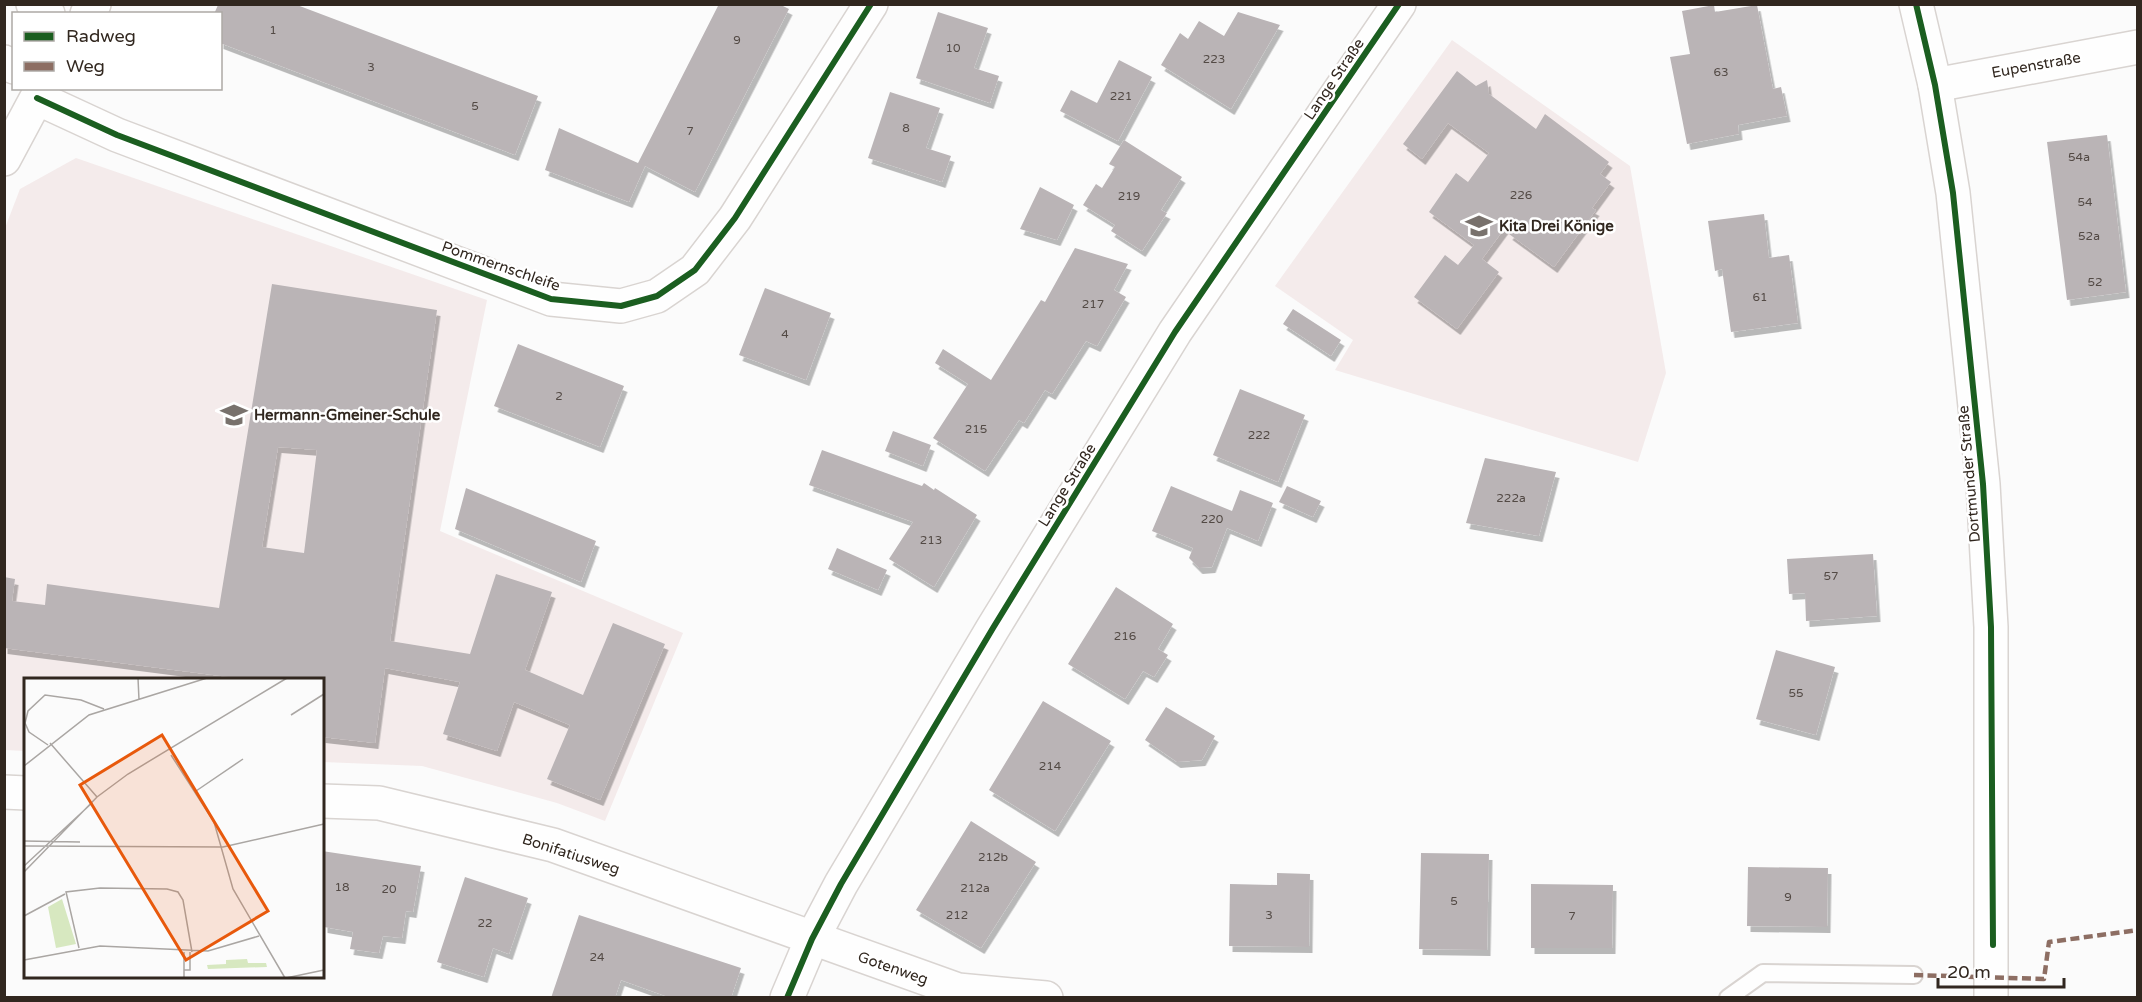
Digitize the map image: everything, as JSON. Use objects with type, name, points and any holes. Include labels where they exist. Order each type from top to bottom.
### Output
[{"type":"street","name":"Pommernschleife","points":[[40,93],[117,135],[551,299],[621,306],[657,296],[694,270],[735,218],[871,4]]},
{"type":"street","name":"Lange Straße","points":[[787,998],[812,939],[841,884],[993,628],[1175,332],[1399,4]]},
{"type":"street","name":"Dortmunder Straße","points":[[1917,5],[1935,85],[1953,193],[1987,542],[1991,627],[1991,998]]},
{"type":"street","name":"Eupenstraße","points":[[1935,85],[2138,47]]},
{"type":"street","points":[[4,159],[40,93]]},
{"type":"street","points":[[4,792],[24,793]]},
{"type":"street","name":"Bonifatiusweg","points":[[324,801],[380,803],[553,845],[812,939]]},
{"type":"street","name":"Gotenweg","points":[[812,939],[958,990],[1046,998]]},
{"type":"lane","points":[[1728,998],[1764,973],[1914,975]]},
{"type":"shaded area","name":"Kita Drei Könige","points":[[1452,40],[1630,166],[1666,373],[1638,462],[1335,370],[1353,340],[1275,286]]},
{"type":"shaded area","name":"Hermann-Gmeiner-Schule","points":[[76,158],[487,300],[440,531],[683,633],[605,821],[557,803],[422,766],[324,762],[324,678],[24,678],[24,751],[5,750],[5,228],[20,189]]},
{"type":"building","points":[[719,4],[779,4],[789,9],[695,192],[645,166],[629,202],[545,170],[559,128],[638,163]]},
{"type":"building","points":[[218,5],[297,5],[538,96],[515,155],[222,44],[222,12],[215,12]]},
{"type":"building","points":[[1714,5],[1715,12],[1757,5],[1773,89],[1781,87],[1787,116],[1738,125],[1739,134],[1687,144],[1670,57],[1690,54],[1682,11]]},
{"type":"building","points":[[938,12],[988,28],[974,68],[999,76],[990,103],[916,78]]},
{"type":"building","points":[[1238,12],[1280,25],[1231,109],[1161,65],[1180,33],[1188,39],[1199,21],[1224,36]]},
{"type":"building","points":[[1119,60],[1152,77],[1118,141],[1060,111],[1071,90],[1097,103]]},
{"type":"building","points":[[1457,71],[1476,86],[1487,80],[1489,94],[1536,129],[1545,114],[1609,162],[1600,174],[1611,182],[1592,208],[1596,210],[1554,267],[1509,234],[1513,229],[1507,225],[1482,259],[1499,272],[1457,329],[1414,297],[1445,255],[1458,265],[1474,245],[1429,212],[1456,173],[1468,182],[1489,153],[1448,123],[1422,159],[1403,144]]},
{"type":"building","points":[[890,92],[940,108],[926,148],[951,156],[942,182],[868,158]]},
{"type":"building","points":[[2107,135],[2126,292],[2067,300],[2047,142]]},
{"type":"building","points":[[1124,140],[1182,177],[1161,210],[1167,213],[1142,251],[1111,231],[1115,225],[1083,205],[1096,184],[1102,188],[1115,167],[1109,164]]},
{"type":"building","points":[[1040,187],[1074,205],[1057,240],[1020,229]]},
{"type":"building","points":[[1764,214],[1769,258],[1789,255],[1798,323],[1731,332],[1722,269],[1715,271],[1708,221]]},
{"type":"building","points":[[1075,248],[1128,264],[1114,290],[1126,297],[1097,346],[1086,341],[1052,394],[1045,390],[1024,423],[1019,420],[985,471],[933,438],[968,384],[935,363],[943,349],[991,380],[1041,300],[1045,302]]},
{"type":"building","points":[[272,284],[437,310],[390,641],[470,654],[496,574],[552,592],[525,670],[583,695],[613,623],[665,644],[600,800],[547,779],[570,725],[514,702],[497,751],[443,734],[460,682],[385,668],[375,743],[324,737],[324,678],[236,678],[4,648],[4,577],[15,579],[12,601],[45,605],[47,584],[219,608]],"holes":[[[278,447],[317,450],[304,553],[262,547]]]},
{"type":"building","points":[[765,288],[831,313],[806,380],[739,355]]},
{"type":"building","points":[[1293,309],[1341,340],[1331,356],[1283,324]]},
{"type":"building","points":[[518,344],[624,386],[600,447],[494,406]]},
{"type":"building","points":[[1240,389],[1305,415],[1278,482],[1213,455]]},
{"type":"building","points":[[893,431],[931,445],[923,466],[885,451]]},
{"type":"building","points":[[822,450],[922,486],[924,483],[977,515],[934,587],[889,559],[913,522],[809,485]]},
{"type":"building","points":[[1485,458],[1556,472],[1539,536],[1466,523]]},
{"type":"building","points":[[1171,486],[1232,511],[1240,490],[1273,503],[1258,541],[1227,528],[1212,567],[1199,568],[1189,558],[1193,548],[1152,531]]},
{"type":"building","points":[[1287,486],[1321,501],[1313,517],[1279,502]]},
{"type":"building","points":[[466,488],[596,541],[581,582],[455,529]]},
{"type":"building","points":[[837,548],[887,570],[878,590],[828,569]]},
{"type":"building","points":[[1873,554],[1877,616],[1806,621],[1805,593],[1789,594],[1787,559]]},
{"type":"building","points":[[1116,587],[1173,624],[1158,649],[1168,655],[1154,677],[1143,671],[1125,699],[1068,664]]},
{"type":"building","points":[[1776,650],[1835,667],[1816,735],[1756,719]]},
{"type":"building","points":[[1043,701],[1111,741],[1055,831],[989,790]]},
{"type":"building","points":[[1166,707],[1215,736],[1202,760],[1177,762],[1145,740]]},
{"type":"building","points":[[971,821],[1036,862],[981,948],[916,910]]},
{"type":"building","points":[[324,851],[421,866],[413,912],[406,911],[402,938],[383,936],[379,953],[350,949],[353,932],[324,927]]},
{"type":"building","points":[[1421,853],[1489,854],[1487,950],[1419,949]]},
{"type":"building","points":[[1748,867],[1828,868],[1827,927],[1747,926]]},
{"type":"building","points":[[1277,873],[1310,874],[1309,947],[1229,946],[1230,884],[1277,885]]},
{"type":"building","points":[[465,877],[528,898],[509,954],[493,948],[484,977],[437,962]]},
{"type":"building","points":[[1531,884],[1613,885],[1612,948],[1531,948]]},
{"type":"building","points":[[579,915],[741,968],[731,998],[671,998],[621,980],[615,998],[551,998]]},
{"type":"marked path","points":[[1914,975],[2044,979],[2049,942],[2138,930]]},
{"type":"cycle path","points":[[37,98],[117,135],[551,299],[621,306],[657,296],[695,270],[735,218],[871,4]]},
{"type":"cycle path","points":[[787,998],[812,939],[841,884],[993,628],[1175,332],[1399,4]]},
{"type":"cycle path","points":[[1916,4],[1935,85],[1953,193],[1983,484],[1991,627],[1993,945]]},
{"type":"place","name":"Kita Drei Könige","points":[[1479,226]]},
{"type":"place","name":"Hermann-Gmeiner-Schule","points":[[234,415]]}]
